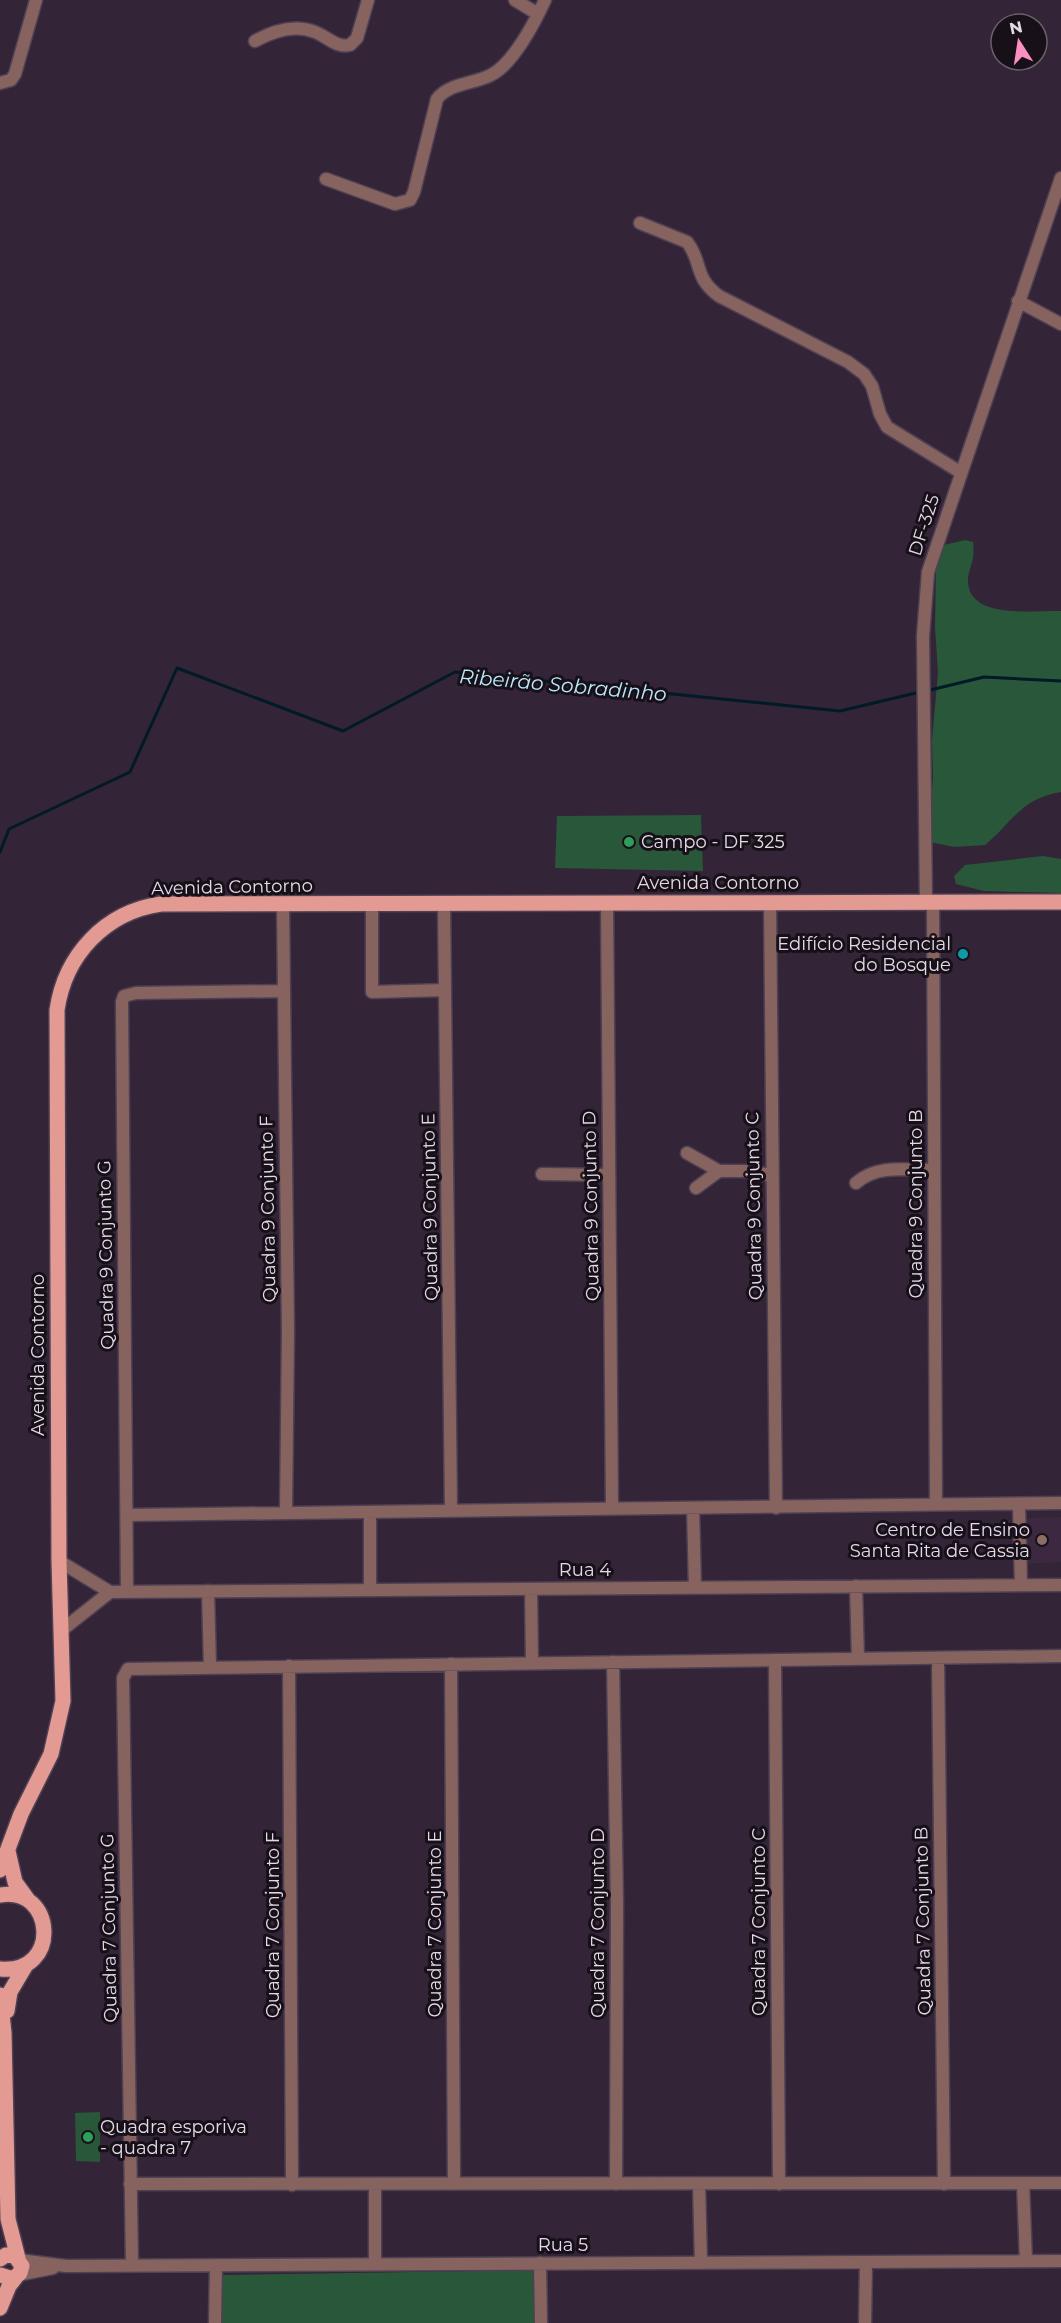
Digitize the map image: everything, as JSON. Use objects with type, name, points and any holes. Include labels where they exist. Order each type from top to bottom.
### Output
[{"type":"main road","name":"Avenida Contorno","points":[[0,1870],[21,1814],[51,1754],[63,1701],[59,1561],[56,1032],[62,985],[75,958],[90,940],[110,923],[128,912],[160,904],[1061,902]]},
{"type":"main road","points":[[0,1969],[14,1969],[26,1965],[36,1957],[43,1946],[45,1933],[44,1921],[38,1909],[15,1882],[8,1848]]},
{"type":"main road","points":[[0,1895],[16,1896],[28,1900]]},
{"type":"main road","points":[[4,2033],[10,1992],[26,1965]]},
{"type":"main road","points":[[0,1995],[4,2033],[8,2219],[18,2268],[0,2308]]},
{"type":"main road","points":[[8,2219],[0,2258],[10,2255],[18,2268]]},
{"type":"main road","points":[[0,2275],[8,2279],[18,2268]]},
{"type":"street","points":[[0,83],[11,80],[15,74],[36,0]]},
{"type":"street","points":[[255,41],[280,30],[301,29],[314,31],[338,45],[350,45],[357,38],[368,0]]},
{"type":"street","points":[[515,0],[538,14]]},
{"type":"street","points":[[326,179],[395,204],[410,200],[414,192],[436,99],[444,90],[477,82],[498,71],[510,59],[545,0]]},
{"type":"street","name":"DF-325","points":[[930,902],[923,611],[928,572],[1061,178]]},
{"type":"street","points":[[640,223],[687,242],[692,248],[702,281],[719,297],[840,358],[864,374],[872,386],[880,414],[887,427],[960,472]]},
{"type":"street","points":[[1018,301],[1061,324]]},
{"type":"street","name":"Quadra 9 Conjunto B","points":[[930,902],[936,1505]]},
{"type":"street","name":"Quadra 9 Conjunto D","points":[[607,903],[612,1509]]},
{"type":"street","name":"Quadra 9 Conjunto C","points":[[770,903],[776,1508]]},
{"type":"street","points":[[372,904],[372,992],[445,990]]},
{"type":"street","name":"Quadra 9 Conjunto E","points":[[444,904],[451,1510]]},
{"type":"street","name":"Quadra 9 Conjunto F","points":[[283,905],[288,1332],[286,1513]]},
{"type":"street","name":"Quadra 9 Conjunto G","points":[[127,1592],[122,1011],[124,996],[136,993],[283,991]]},
{"type":"street","points":[[687,1153],[719,1171],[754,1172],[771,1176]]},
{"type":"street","points":[[856,1183],[871,1173],[882,1170],[934,1170]]},
{"type":"street","points":[[696,1188],[719,1171]]},
{"type":"street","points":[[542,1174],[608,1175]]},
{"type":"street","points":[[128,1515],[1061,1503]]},
{"type":"street","points":[[1018,1505],[1021,1585]]},
{"type":"street","points":[[693,1508],[694,1587]]},
{"type":"street","points":[[370,1513],[370,1590]]},
{"type":"street","points":[[59,1561],[110,1592],[62,1630]]},
{"type":"street","name":"Rua 4","points":[[110,1592],[1061,1584]]},
{"type":"street","points":[[856,1586],[858,1659]]},
{"type":"street","points":[[531,1588],[532,1662]]},
{"type":"street","points":[[208,1591],[210,1667],[1061,1656]]},
{"type":"street","name":"Quadra 7 Conjunto B","points":[[938,1658],[944,2184]]},
{"type":"street","name":"Quadra 7 Conjunto C","points":[[775,1660],[779,2184]]},
{"type":"street","name":"Quadra 7 Conjunto D","points":[[613,1662],[617,1904],[616,2184]]},
{"type":"street","name":"Quadra 7 Conjunto E","points":[[451,1664],[454,2184]]},
{"type":"street","name":"Quadra 7 Conjunto F","points":[[289,1666],[292,2185]]},
{"type":"street","name":"Quadra 7 Conjunto G","points":[[132,2265],[124,1672],[131,1668],[210,1667]]},
{"type":"street","points":[[130,2184],[1061,2182]]},
{"type":"street","points":[[1023,2183],[1026,2261]]},
{"type":"street","points":[[699,2184],[701,2262]]},
{"type":"street","points":[[375,2185],[375,2264]]},
{"type":"street","name":"Rua 5","points":[[18,2268],[132,2265],[1061,2260]]},
{"type":"street","points":[[866,2262],[866,2323]]},
{"type":"street","points":[[540,2263],[541,2323]]},
{"type":"street","points":[[215,2323],[216,2265]]},
{"type":"shaded area","name":"Centro de Ensino Santa Rita de Cassia","points":[[1061,1517],[1061,1562],[1024,1564],[1023,1518]]},
{"type":"green space","points":[[965,540],[973,542],[968,582],[972,594],[980,602],[991,608],[1006,610],[1061,611],[1061,792],[1047,795],[1027,806],[985,845],[954,847],[930,842],[928,829],[938,673],[935,627],[936,566],[939,551],[944,545]]},
{"type":"green space","name":"Campo - DF 325","points":[[701,815],[703,871],[555,868],[557,816]]},
{"type":"green space","points":[[1043,856],[1061,859],[1061,893],[984,891],[956,884],[954,876],[965,865]]},
{"type":"green space","name":"Quadra esporiva - quadra 7","points":[[100,2112],[100,2162],[76,2161],[75,2113]]},
{"type":"green space","points":[[535,2270],[535,2323],[222,2323],[222,2275]]},
{"type":"waterway","name":"Ribeirão Sobradinho","points":[[0,852],[9,829],[130,772],[177,668],[343,731],[455,672],[840,711],[920,692]]},
{"type":"waterway","name":"Ribeirão Sobradinho","points":[[926,691],[984,677],[1061,681]]},
{"type":"place","name":"Campo - DF 325","points":[[629,842]]},
{"type":"place","name":"Edifício Residencial do Bosque","points":[[963,954]]},
{"type":"place","name":"Centro de Ensino Santa Rita de Cassia","points":[[1042,1540]]},
{"type":"place","name":"Quadra esporiva - quadra 7","points":[[88,2137]]}]
